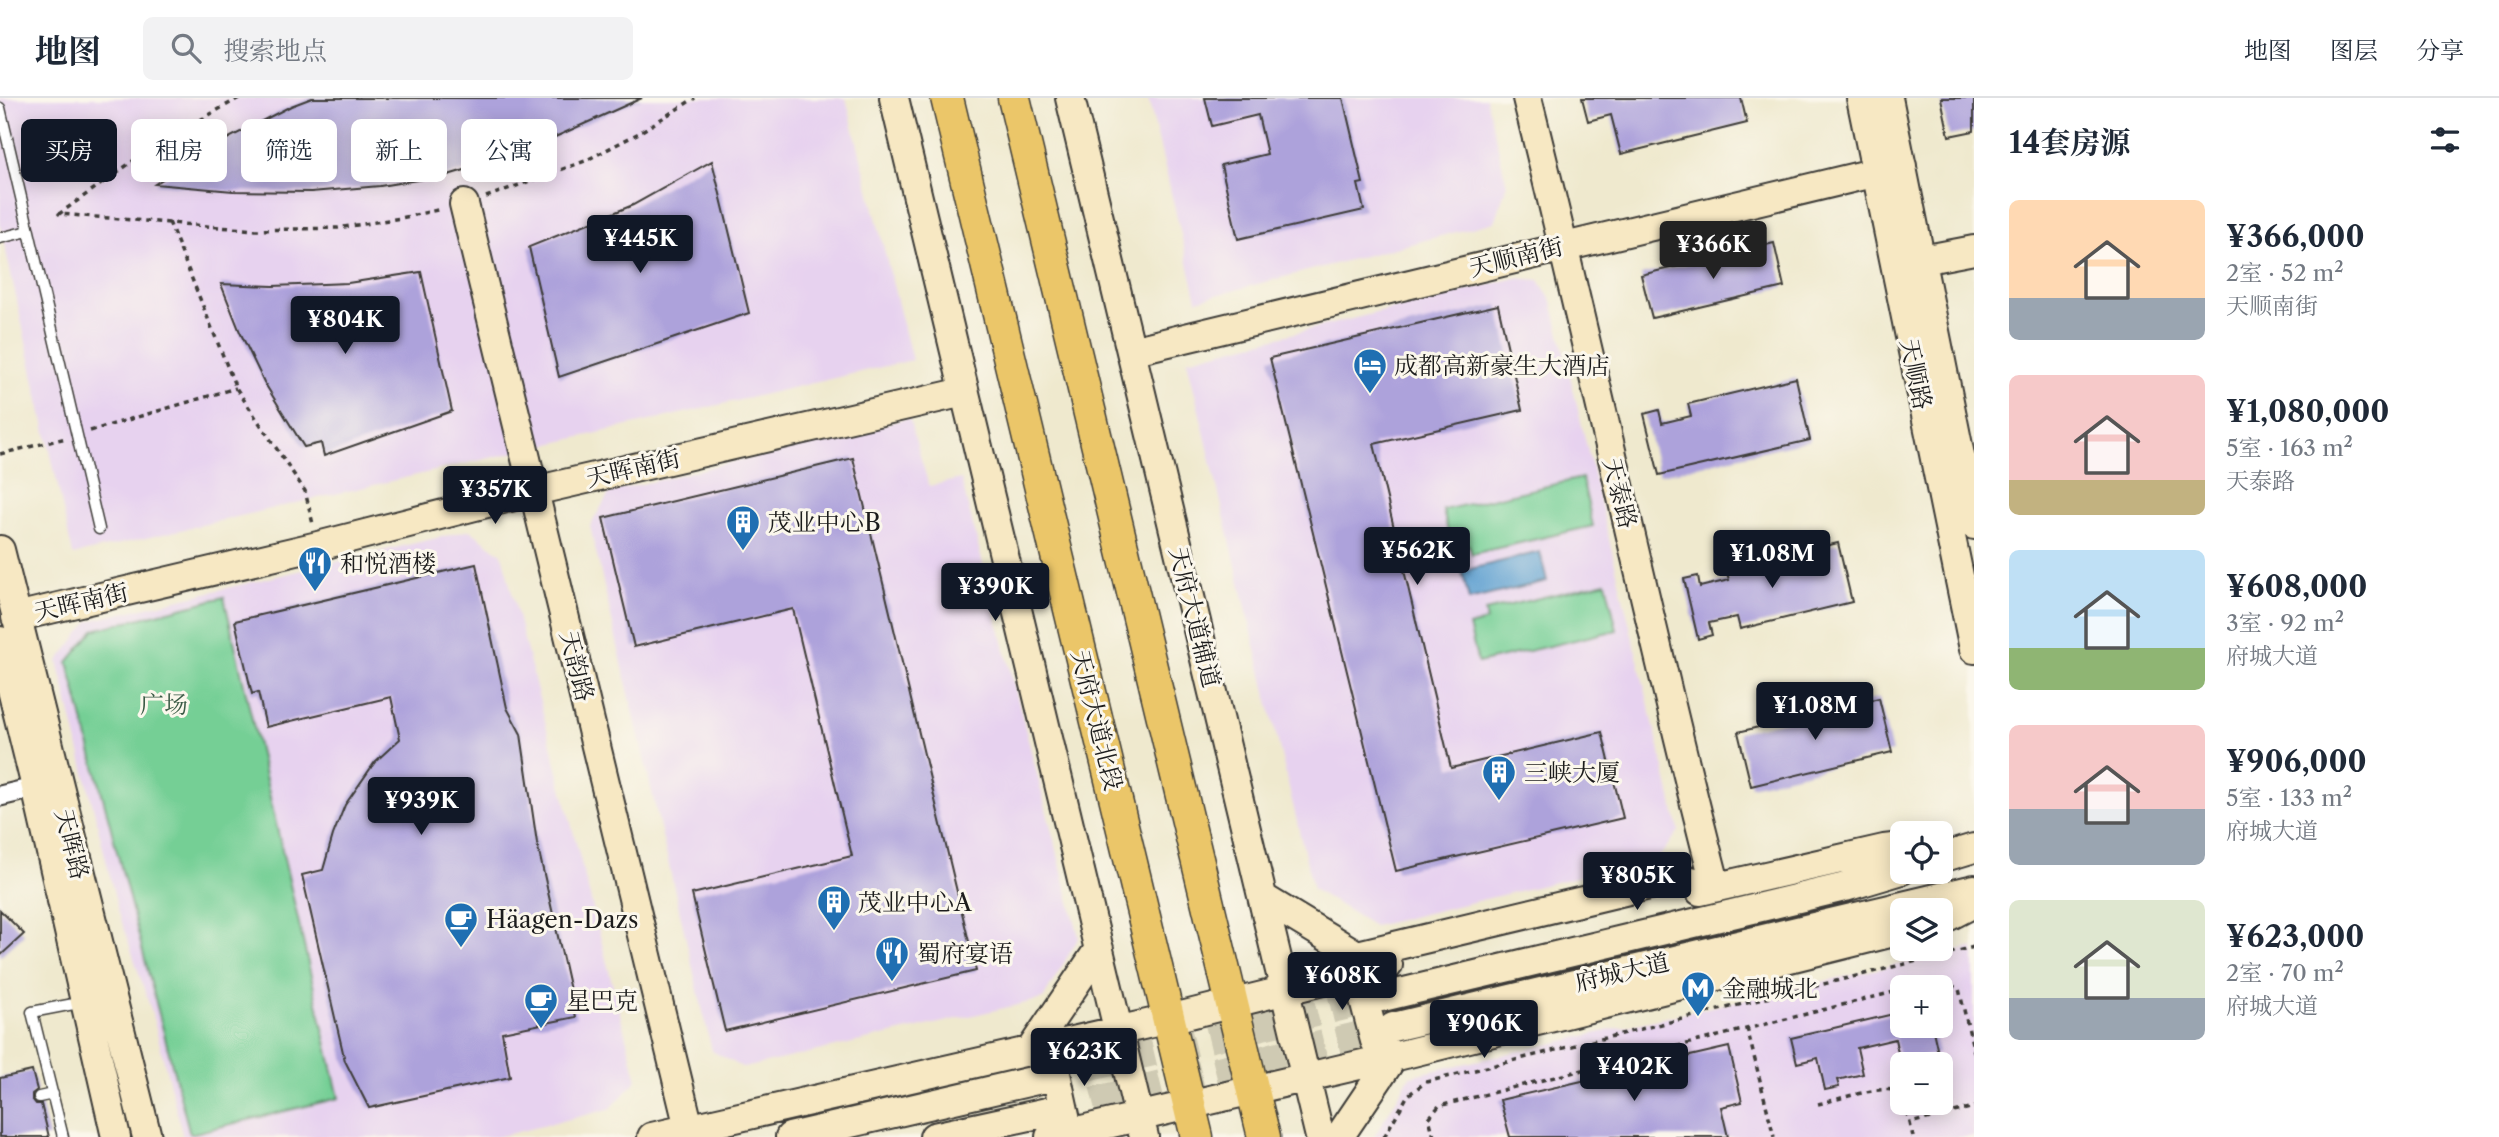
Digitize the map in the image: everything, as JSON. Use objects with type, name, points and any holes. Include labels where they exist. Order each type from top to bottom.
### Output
[{"type":"main road","name":"天府大道北段","points":[[947,98],[1197,1137]]},
{"type":"main road","points":[[1014,98],[1264,1137]]},
{"type":"street","points":[[894,98],[1141,1127]]},
{"type":"street","points":[[908,157],[911,98]]},
{"type":"street","name":"天府大道辅道","points":[[1070,98],[1320,1137]]},
{"type":"street","name":"天泰路","points":[[1527,98],[1716,887]]},
{"type":"street","name":"天顺路","points":[[1861,98],[1889,169]]},
{"type":"street","name":"天顺路","points":[[1888,98],[1889,169],[1969,597],[1974,649]]},
{"type":"street","name":"天顺南街","points":[[1131,351],[1889,169]]},
{"type":"street","name":"天韵路","points":[[464,204],[689,1128]]},
{"type":"street","points":[[1907,263],[1974,250]]},
{"type":"street","name":"天顺路","points":[[1907,263],[1974,524]]},
{"type":"street","name":"天晖南街","points":[[16,617],[318,546],[534,491],[964,392]]},
{"type":"street","name":"天晖路","points":[[0,550],[16,617],[85,1002],[116,1137]]},
{"type":"street","name":"天晖路","points":[[0,641],[46,785],[147,1137]]},
{"type":"street","points":[[0,796],[46,785]]},
{"type":"street","points":[[1953,842],[1974,840]]},
{"type":"street","points":[[652,1137],[1169,1019],[1716,887],[1890,848]]},
{"type":"street","points":[[1953,854],[1974,848]]},
{"type":"street","name":"府城大道","points":[[1383,997],[1845,887],[1890,874]]},
{"type":"street","points":[[1263,898],[1357,955],[1679,878],[1716,887]]},
{"type":"street","name":"府城大道","points":[[1393,1027],[1974,889]]},
{"type":"street","points":[[1953,914],[1974,903]]},
{"type":"street","points":[[934,1137],[1051,1128],[1141,1127],[1189,1104],[1393,1057],[1890,933]]},
{"type":"street","points":[[1030,1051],[1099,949]]},
{"type":"street","points":[[1381,967],[1367,978],[1362,992],[1374,1041],[1393,1057]]},
{"type":"street","points":[[1030,1051],[1055,1069],[1066,1120],[1051,1128]]},
{"type":"street","points":[[1339,1137],[1393,1057]]},
{"type":"street","points":[[790,1137],[1045,1078]]},
{"type":"lane","points":[[0,108],[99,529]]},
{"type":"lane","points":[[0,238],[28,231]]},
{"type":"lane","points":[[63,1137],[33,1012],[85,1002]]},
{"type":"lane","points":[[39,1097],[54,1094]]},
{"type":"path","points":[[239,98],[154,146],[59,214],[256,230],[338,228],[401,218],[464,204],[527,184],[585,161],[637,134],[695,98]]},
{"type":"path","points":[[169,222],[236,388],[305,491],[318,546]]},
{"type":"path","points":[[0,454],[76,435],[236,388]]},
{"type":"path","points":[[1384,1137],[1408,1095],[1426,1082],[1974,947]]},
{"type":"path","points":[[1953,986],[1959,989],[1974,1052]]},
{"type":"path","points":[[1434,1137],[1429,1118],[1439,1106],[1890,993]]},
{"type":"path","points":[[1747,1028],[1774,1137]]},
{"type":"path","points":[[1818,1104],[1890,1088]]},
{"type":"path","points":[[1910,1123],[1974,1107]]},
{"type":"path","points":[[1908,1115],[1913,1137]]},
{"type":"shaded area","points":[[0,98],[846,98],[912,360],[73,555],[0,224]]},
{"type":"shaded area","points":[[1148,98],[1486,98],[1507,185],[1494,222],[1197,300]]},
{"type":"shaded area","points":[[1516,278],[1539,280],[1552,301],[1679,831],[1659,857],[1374,926],[1313,889],[1187,360]]},
{"type":"shaded area","points":[[909,418],[929,486],[961,479],[1079,937],[1043,999],[744,1068],[712,1051],[590,526],[610,492]]},
{"type":"shaded area","points":[[470,530],[502,554],[637,1080],[610,1109],[497,1137],[183,1137],[152,1013],[118,910],[58,661],[89,621]]},
{"type":"shaded area","points":[[1974,947],[1974,1137],[1374,1137],[1410,1076],[1913,961],[1953,961],[1953,952]]},
{"type":"green space","points":[[1582,478],[1593,526],[1472,554],[1469,545],[1452,549],[1443,510]]},
{"type":"green space","points":[[1606,582],[1617,630],[1478,663],[1469,626],[1487,621],[1485,611]]},
{"type":"green space","name":"广场","points":[[224,597],[339,1098],[190,1134],[68,662],[94,630]]},
{"type":"water","points":[[1540,552],[1547,581],[1469,600],[1462,571]]},
{"type":"building","points":[[312,98],[642,98],[557,136],[557,119],[461,119],[461,171],[448,175],[447,119],[351,119],[351,182],[405,182],[311,192],[233,191],[155,184],[227,182],[227,139],[241,132],[241,182],[337,182],[337,119],[266,119]]},
{"type":"building","points":[[1205,98],[1343,98],[1363,183],[1358,184],[1364,210],[1238,239],[1221,165],[1267,154],[1258,115],[1212,126]]},
{"type":"building","points":[[1582,98],[1741,98],[1747,123],[1621,154],[1611,115],[1588,121]]},
{"type":"building","points":[[1941,98],[1974,98],[1974,131],[1949,136]]},
{"type":"building","points":[[712,161],[749,313],[559,377],[529,247],[633,205]]},
{"type":"building","points":[[1774,243],[1784,287],[1652,318],[1641,275]]},
{"type":"building","points":[[421,272],[452,411],[324,456],[321,443],[304,447],[264,382],[221,284],[273,286],[348,283]]},
{"type":"building","points":[[1498,305],[1522,410],[1374,444],[1451,768],[1602,732],[1623,818],[1396,871],[1270,358]]},
{"type":"building","points":[[1796,378],[1810,440],[1659,475],[1644,414],[1659,410],[1662,423],[1691,416],[1688,404]]},
{"type":"building","points":[[853,458],[976,971],[725,1031],[692,894],[852,856],[793,609],[634,647],[603,518]]},
{"type":"building","points":[[1838,543],[1852,602],[1740,629],[1737,617],[1709,623],[1712,635],[1698,639],[1684,579],[1698,576],[1700,587],[1729,580],[1726,569]]},
{"type":"building","points":[[476,564],[507,708],[521,734],[537,843],[576,1017],[502,1032],[510,1077],[369,1108],[345,1061],[302,875],[323,870],[345,805],[375,762],[400,739],[391,697],[266,727],[258,692],[252,694],[235,621]]},
{"type":"building","points":[[1879,698],[1892,752],[1751,786],[1738,732]]},
{"type":"building","points":[[0,910],[24,934],[0,956]]},
{"type":"building","points":[[1890,1015],[1890,1038],[1935,1038],[1938,1052],[1898,1052],[1895,1039],[1857,1048],[1863,1074],[1837,1080],[1839,1087],[1825,1090],[1818,1058],[1797,1063],[1791,1038]]},
{"type":"building","points":[[1729,1047],[1742,1102],[1721,1107],[1728,1137],[1510,1137],[1500,1100]]},
{"type":"building","points":[[32,1071],[37,1090],[32,1094],[32,1099],[36,1104],[41,1104],[49,1137],[0,1137],[0,1078]]},
{"type":"tunnel","points":[[1045,1078],[1383,997]]},
{"type":"tunnel","points":[[1052,1111],[1393,1027]]},
{"type":"place","name":"成都高新豪生大酒店","points":[[1370,395]]},
{"type":"place","name":"茂业中心B","points":[[743,552]]},
{"type":"place","name":"和悦酒楼","points":[[315,593]]},
{"type":"place","name":"三峡大厦","points":[[1499,802]]},
{"type":"place","name":"茂业中心A","points":[[834,932]]},
{"type":"place","name":"Häagen-Dazs","points":[[461,949]]},
{"type":"place","name":"蜀府宴语","points":[[892,983]]},
{"type":"place","name":"金融城北","points":[[1698,1018]]},
{"type":"place","name":"星巴克","points":[[541,1030]]}]
